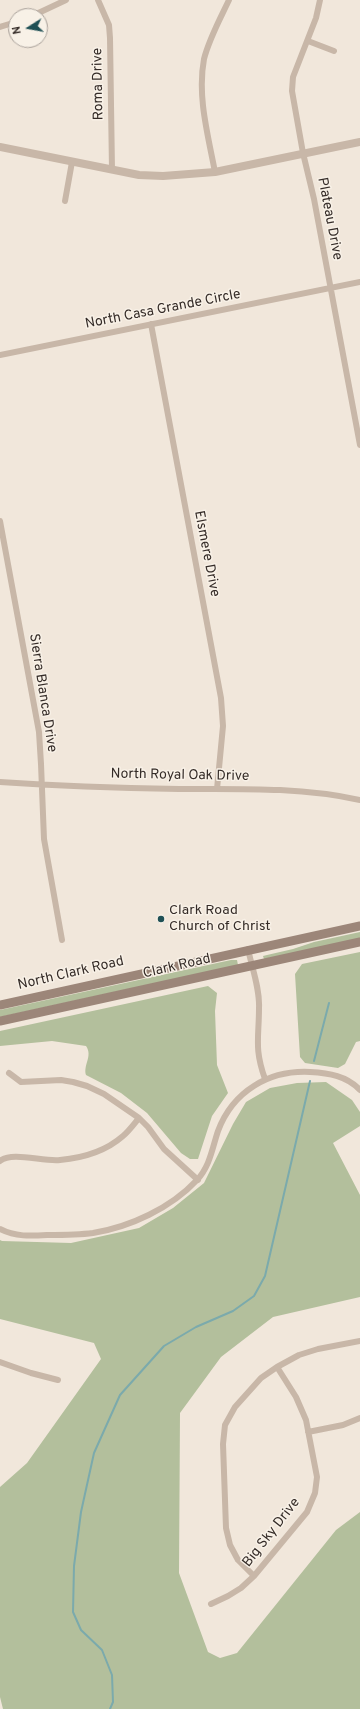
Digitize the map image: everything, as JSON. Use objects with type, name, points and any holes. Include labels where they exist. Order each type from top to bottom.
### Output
[{"type":"main road","name":"North Clark Road","points":[[0,1005],[248,949],[360,926]]},
{"type":"main road","name":"Clark Road","points":[[0,1021],[360,942]]},
{"type":"street","points":[[48,8],[66,0]]},
{"type":"street","name":"Roma Drive","points":[[98,0],[109,25],[112,170]]},
{"type":"street","points":[[215,172],[204,116],[202,82],[204,60],[209,43],[229,0]]},
{"type":"street","name":"Plateau Drive","points":[[320,0],[316,18],[308,41],[293,77],[292,91],[303,153],[314,199],[360,446]]},
{"type":"street","points":[[308,41],[334,51]]},
{"type":"street","points":[[0,147],[139,175],[163,176],[215,172],[360,142]]},
{"type":"street","points":[[65,201],[72,162]]},
{"type":"street","name":"North Casa Grande Circle","points":[[0,355],[360,282]]},
{"type":"street","name":"Elsmere Drive","points":[[151,324],[221,698],[223,726],[217,789]]},
{"type":"street","name":"Sierra Blanca Drive","points":[[0,521],[39,732],[44,839],[62,940]]},
{"type":"street","name":"North Royal Oak Drive","points":[[0,782],[122,788],[284,790],[343,796],[360,800]]},
{"type":"street","points":[[248,949],[259,1007],[257,1047],[259,1063],[265,1079]]},
{"type":"street","points":[[0,1229],[12,1234],[24,1236],[76,1235],[110,1229],[136,1220],[158,1209],[198,1180],[207,1167],[218,1131],[226,1114],[236,1100],[250,1087],[265,1079],[292,1072],[328,1073],[350,1082],[360,1090]]},
{"type":"street","points":[[9,1073],[20,1082],[61,1080],[87,1086],[123,1106],[139,1118],[148,1127],[164,1149],[198,1180]]},
{"type":"street","points":[[0,1161],[3,1158],[14,1156],[59,1160],[86,1156],[108,1146],[123,1136],[139,1118]]},
{"type":"street","points":[[254,1576],[238,1560],[230,1545],[226,1528],[223,1444],[225,1425],[235,1407],[261,1378],[277,1367],[299,1355],[360,1341]]},
{"type":"street","points":[[0,1362],[31,1373],[58,1380]]},
{"type":"street","name":"Big Sky Drive","points":[[211,1604],[232,1594],[254,1576],[307,1512],[315,1493],[317,1477],[308,1432],[301,1407],[277,1367]]},
{"type":"street","points":[[308,1432],[342,1425],[360,1418]]},
{"type":"green space","points":[[360,932],[360,939],[264,959],[263,956],[314,942]]},
{"type":"green space","points":[[360,952],[360,1041],[356,1042],[345,1064],[338,1068],[305,1063],[300,1057],[295,974],[302,964]]},
{"type":"green space","points":[[231,960],[237,960],[238,965],[0,1017],[0,1010]]},
{"type":"green space","points":[[208,986],[217,993],[215,1011],[217,1065],[228,1093],[212,1116],[198,1159],[190,1159],[181,1153],[147,1113],[121,1093],[86,1075],[85,1071],[89,1053],[86,1046],[52,1041],[0,1046],[0,1031]]},
{"type":"green space","points":[[326,1082],[352,1100],[360,1112],[360,1126],[333,1143],[360,1195],[360,1297],[273,1317],[221,1357],[180,1413],[179,1573],[208,1652],[220,1658],[237,1653],[336,1530],[360,1512],[360,1709],[3,1709],[0,1697],[0,1487],[27,1463],[101,1359],[94,1343],[0,1319],[0,1240],[71,1243],[139,1228],[173,1208],[204,1183],[233,1124],[246,1102],[270,1088],[297,1083]]},
{"type":"waterway","points":[[314,1061],[329,1003]]},
{"type":"waterway","points":[[110,1709],[113,1702],[112,1675],[102,1650],[81,1630],[73,1612],[74,1566],[81,1512],[94,1453],[120,1395],[164,1346],[196,1327],[233,1311],[254,1296],[265,1276],[310,1081]]},
{"type":"place","name":"Clark Road Church of Christ","points":[[161,919]]}]
